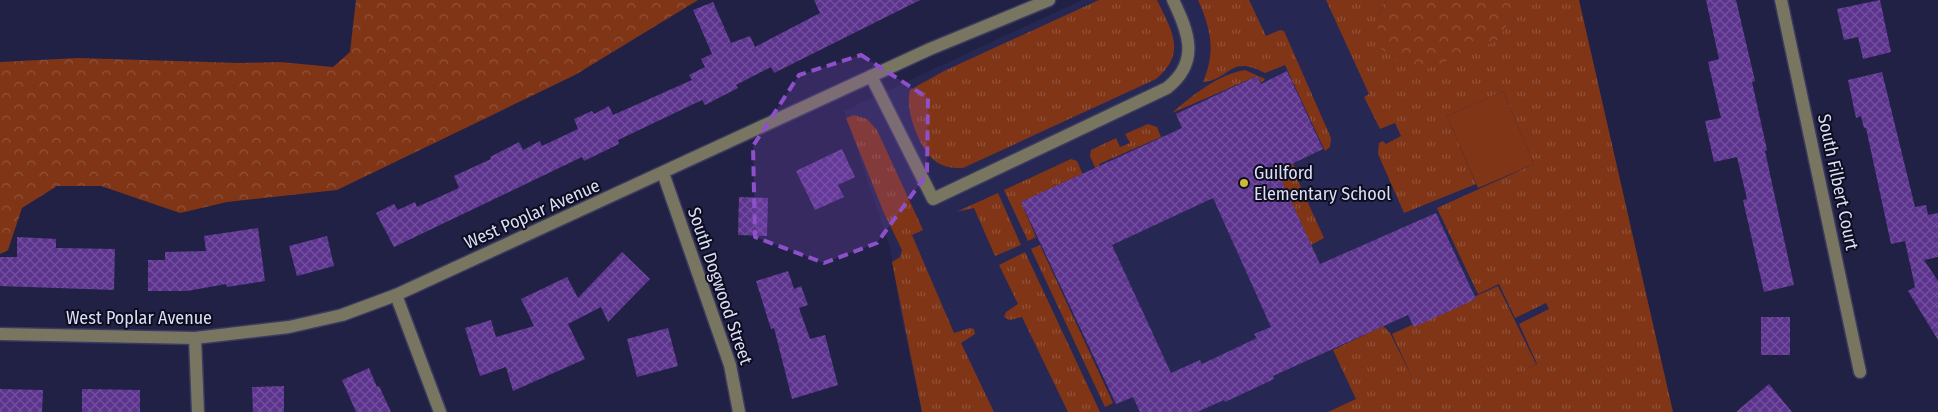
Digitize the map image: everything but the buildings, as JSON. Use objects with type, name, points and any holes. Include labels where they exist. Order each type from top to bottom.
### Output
[{"type":"street","name":"West Poplar Avenue","points":[[0,334],[195,338],[288,327],[342,314],[396,295],[871,76],[1049,0]]},
{"type":"street","points":[[871,76],[933,199],[1167,88],[1180,78],[1187,63],[1189,42],[1173,0]]},
{"type":"street","name":"South Filbert Court","points":[[1781,0],[1860,372]]},
{"type":"street","name":"South Dogwood Street","points":[[663,173],[730,365],[739,412]]},
{"type":"street","points":[[396,295],[440,412]]},
{"type":"street","points":[[195,338],[198,412]]},
{"type":"highlighted area","points":[[861,55],[928,98],[927,174],[877,243],[824,263],[755,237],[753,146],[799,75]]},
{"type":"shaded area","name":"Guilford Elementary School","points":[[1082,0],[1579,0],[1673,412],[922,412],[901,316],[890,248],[844,111]]},
{"type":"green space","points":[[356,0],[698,0],[575,75],[337,190],[227,202],[180,213],[101,186],[57,186],[22,208],[8,250],[0,254],[0,62],[78,58],[240,63],[280,62],[333,67],[350,52]]},
{"type":"green space","points":[[1099,0],[1157,0],[1168,22],[1174,41],[1174,51],[1166,69],[1156,79],[963,168],[952,168],[940,164],[933,159],[921,142],[912,120],[909,109],[910,90],[944,71]]},
{"type":"green space","points":[[1198,0],[1249,0],[1266,36],[1280,30],[1284,31],[1331,138],[1330,147],[1325,151],[1285,65],[1265,73],[1244,66],[1237,67],[1220,77],[1203,82],[1210,61],[1211,51],[1209,31]]},
{"type":"green space","points":[[1326,0],[1386,0],[1377,16],[1497,41],[1520,3],[1529,0],[1579,0],[1673,412],[1328,412],[1356,399],[1333,350],[1383,326],[1390,333],[1413,379],[1392,334],[1498,286],[1536,364],[1524,370],[1537,364],[1519,324],[1549,309],[1546,303],[1515,318],[1499,284],[1478,294],[1437,208],[1534,164],[1503,91],[1447,116],[1476,184],[1404,213],[1378,154],[1379,143],[1383,141],[1386,144],[1401,136],[1395,123],[1380,129],[1364,97],[1369,94]]},
{"type":"green space","points":[[1386,0],[1529,0],[1520,4],[1497,41],[1414,74],[1379,47],[1377,16]]},
{"type":"green space","points":[[1245,70],[1265,79],[1261,83],[1257,76],[1172,113],[1215,81]]},
{"type":"green space","points":[[1503,91],[1534,164],[1478,188],[1447,116]]},
{"type":"green space","points":[[854,115],[867,119],[877,130],[923,230],[912,235],[954,333],[970,328],[974,329],[975,334],[961,343],[994,412],[922,412],[892,262],[900,257],[902,250],[884,213],[846,118]]},
{"type":"green space","points":[[1148,124],[1157,127],[1161,137],[1099,164],[1108,186],[1104,188],[1090,156],[1091,150],[1116,138],[1120,147],[1130,143],[1125,134]]},
{"type":"green space","points":[[1071,159],[1077,161],[1084,177],[1080,175],[1021,202],[1036,237],[1028,241],[1004,190]]},
{"type":"green space","points":[[1293,163],[1295,169],[1293,170],[1324,238],[1311,245],[1277,171]]},
{"type":"green space","points":[[998,193],[1021,245],[995,256],[974,208],[956,212]]},
{"type":"green space","points":[[1040,245],[1113,403],[1105,407],[1031,249]]},
{"type":"green space","points":[[1025,252],[1100,412],[1068,412],[1022,317],[1010,320],[1004,317],[1006,312],[1018,304],[999,265]]},
{"type":"place","name":"Guilford Elementary School","points":[[1244,183]]}]
